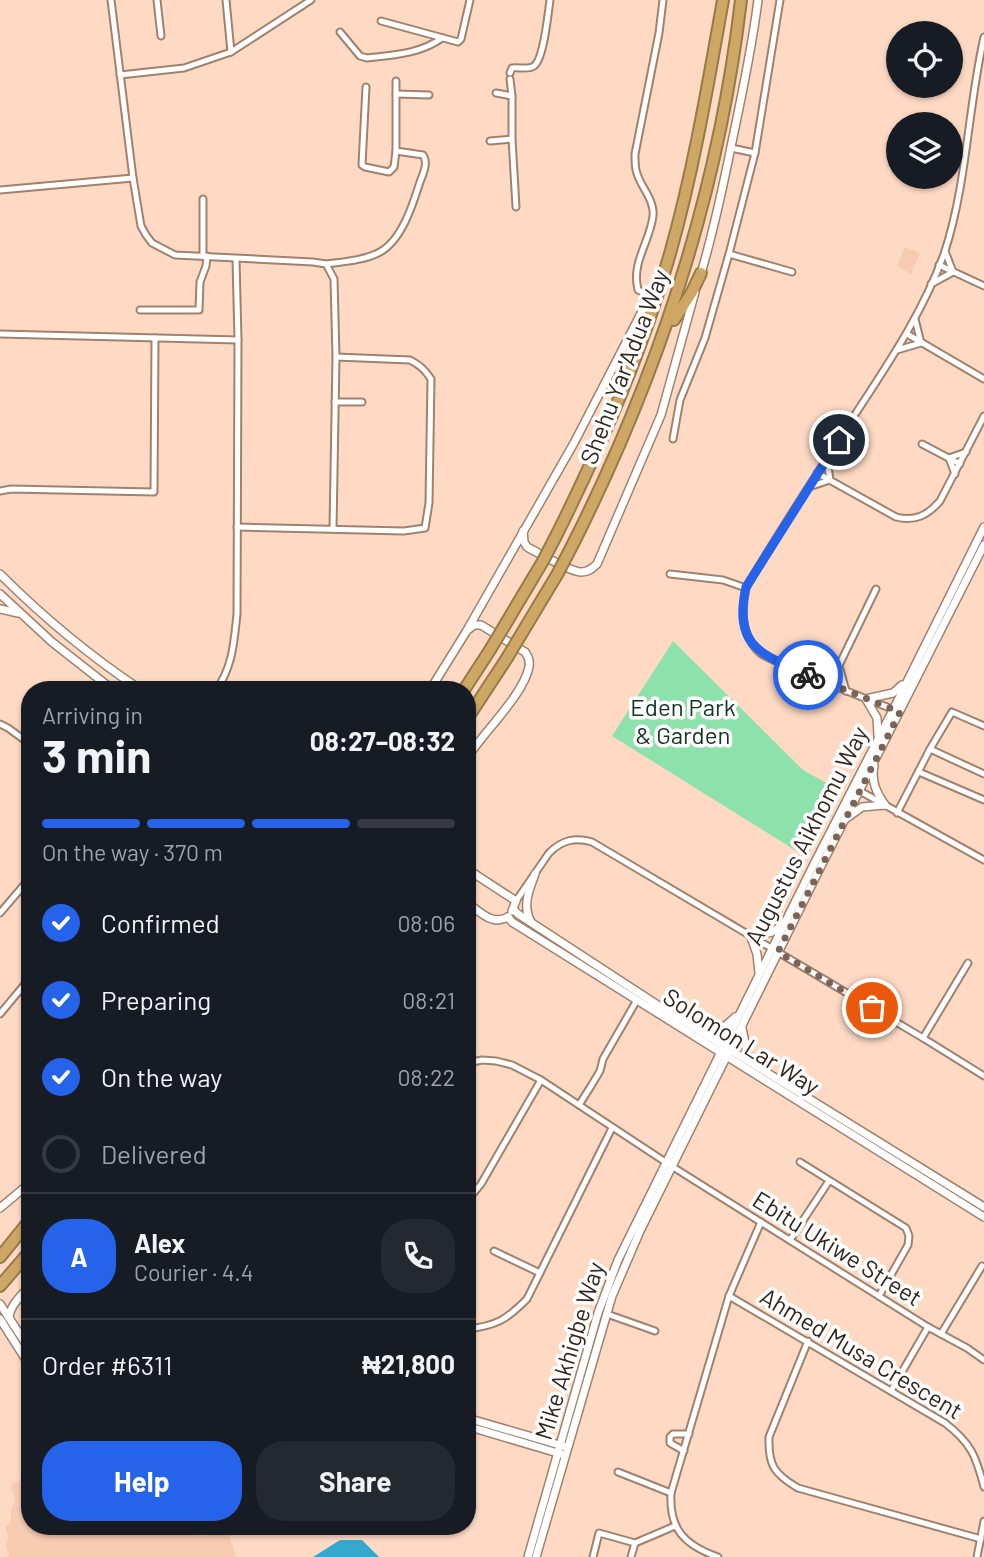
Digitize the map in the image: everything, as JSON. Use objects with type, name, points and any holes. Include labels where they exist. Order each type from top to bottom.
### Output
[{"type":"highway","name":"Shehu Yar'Adua Way","points":[[470,681],[491,650],[558,532],[637,354],[671,252],[699,131],[723,0]]},
{"type":"highway","name":"Shehu Yar'Adua Way","points":[[476,705],[507,659],[575,540],[615,457],[659,347],[703,204],[730,80],[741,0]]},
{"type":"highway","points":[[650,296],[671,252]]},
{"type":"highway","points":[[659,347],[701,273]]},
{"type":"highway","points":[[476,710],[490,684]]},
{"type":"highway","points":[[0,1257],[21,1230]]},
{"type":"highway","points":[[0,1286],[21,1261]]},
{"type":"street","points":[[111,0],[141,226],[152,243],[175,255],[326,264],[380,253],[391,243],[402,226],[425,167],[423,155],[396,151]]},
{"type":"street","points":[[157,0],[161,36]]},
{"type":"street","points":[[226,0],[231,52]]},
{"type":"street","points":[[120,75],[184,68],[231,52],[311,0]]},
{"type":"street","points":[[381,21],[458,42],[470,0]]},
{"type":"street","points":[[516,207],[510,76],[512,68],[527,68],[537,64],[543,46],[550,0]]},
{"type":"street","points":[[436,681],[574,443],[650,296],[638,290],[635,280],[653,217],[650,202],[636,172],[635,154],[661,24],[663,0]]},
{"type":"street","points":[[523,531],[527,547],[574,570],[587,571],[597,564],[661,415],[701,273],[731,148],[751,52],[758,0]]},
{"type":"street","points":[[673,439],[680,400],[705,338],[755,153],[780,0]]},
{"type":"street","points":[[340,32],[360,56],[367,58],[430,47],[442,38]]},
{"type":"street","points":[[896,711],[766,657],[759,652],[746,632],[742,604],[746,587],[907,334],[931,284],[945,251],[954,216],[984,37]]},
{"type":"street","points":[[366,87],[362,165],[389,172],[394,167],[396,151],[396,80]]},
{"type":"street","points":[[496,93],[512,96]]},
{"type":"street","points":[[396,94],[429,95]]},
{"type":"street","points":[[490,141],[512,139]]},
{"type":"street","points":[[731,148],[755,153]]},
{"type":"street","points":[[0,190],[133,178]]},
{"type":"street","points":[[140,310],[197,312],[200,309],[200,282],[206,266],[204,199]]},
{"type":"street","points":[[945,251],[953,272]]},
{"type":"street","points":[[729,254],[792,272]]},
{"type":"street","points":[[221,681],[229,668],[234,648],[238,581],[236,259]]},
{"type":"street","points":[[326,264],[334,279],[336,357],[333,528]]},
{"type":"street","points":[[939,265],[984,286]]},
{"type":"street","points":[[931,284],[953,272]]},
{"type":"street","points":[[914,319],[921,343]]},
{"type":"street","points":[[0,334],[238,340]]},
{"type":"street","points":[[907,334],[984,379]]},
{"type":"street","points":[[0,491],[19,489],[154,492],[155,338]]},
{"type":"street","points":[[897,350],[921,343]]},
{"type":"street","points":[[237,527],[404,531],[425,528],[429,503],[431,379],[426,370],[410,360],[336,357]]},
{"type":"street","points":[[335,402],[362,402]]},
{"type":"street","points":[[817,473],[896,517],[916,518],[933,509],[940,501],[984,416]]},
{"type":"street","points":[[922,444],[960,464]]},
{"type":"street","points":[[949,458],[966,452]]},
{"type":"street","points":[[949,458],[955,474]]},
{"type":"street","points":[[827,459],[830,480]]},
{"type":"street","points":[[808,486],[830,480]]},
{"type":"street","name":"Augustus Aikhomu Way","points":[[670,1165],[719,1074],[744,1005],[759,974],[775,951],[783,925],[856,789],[874,761],[909,677],[984,527]]},
{"type":"street","name":"Augustus Aikhomu Way","points":[[670,1165],[714,1065],[742,1027],[775,951],[844,821],[878,739],[896,711],[984,545]]},
{"type":"street","points":[[0,573],[49,621],[128,681]]},
{"type":"street","points":[[670,574],[723,580],[746,587]]},
{"type":"street","points":[[0,589],[8,581]]},
{"type":"street","points":[[830,684],[876,589]]},
{"type":"street","points":[[0,594],[19,613],[102,681]]},
{"type":"street","points":[[0,609],[19,613]]},
{"type":"street","points":[[466,632],[474,625],[481,625],[525,652],[530,664],[527,676],[514,696],[476,746]]},
{"type":"street","points":[[814,678],[839,666]]},
{"type":"street","points":[[839,666],[846,691]]},
{"type":"street","points":[[866,699],[893,693],[909,677]]},
{"type":"street","points":[[866,699],[877,718],[878,739]]},
{"type":"street","points":[[897,813],[952,712],[984,726]]},
{"type":"street","points":[[0,724],[21,737]]},
{"type":"street","points":[[930,749],[984,774]]},
{"type":"street","points":[[874,761],[873,780],[876,792],[884,804]]},
{"type":"street","points":[[919,772],[984,800]]},
{"type":"street","points":[[856,789],[984,860]]},
{"type":"street","points":[[844,821],[862,807],[884,804]]},
{"type":"street","points":[[510,920],[535,874],[556,846],[570,840],[592,842],[984,1076]]},
{"type":"street","points":[[532,923],[528,919],[526,904],[535,874]]},
{"type":"street","name":"Solomon Lar Way","points":[[476,875],[498,890],[532,923],[705,1038]]},
{"type":"street","points":[[0,912],[21,888]]},
{"type":"street","name":"Solomon Lar Way","points":[[476,908],[493,920],[510,920],[637,1000],[705,1038],[984,1217]]},
{"type":"street","points":[[751,937],[772,932],[783,925]]},
{"type":"street","points":[[751,937],[757,954],[759,974]]},
{"type":"street","points":[[923,1038],[968,963]]},
{"type":"street","points":[[0,1014],[21,989]]},
{"type":"street","points":[[579,1105],[592,1086],[603,1059],[637,1000]]},
{"type":"street","points":[[714,1065],[713,1054],[705,1038],[729,1023],[744,1005]]},
{"type":"street","points":[[719,1074],[727,1068],[750,1066],[742,1027]]},
{"type":"street","name":"Ebitu Ukiwe Street","points":[[476,1061],[496,1061],[512,1065],[541,1080],[611,1128],[984,1360]]},
{"type":"street","name":"Solomon Lar Way","points":[[750,1066],[984,1207]]},
{"type":"street","points":[[476,1190],[541,1080]]},
{"type":"street","points":[[476,1328],[485,1328],[511,1315],[527,1299],[611,1128]]},
{"type":"street","points":[[800,1162],[906,1228],[908,1245],[879,1296]]},
{"type":"street","name":"Mike Akhigbe Way","points":[[528,1557],[612,1296],[670,1165]]},
{"type":"street","name":"Mike Akhigbe Way","points":[[536,1557],[595,1322],[630,1234],[670,1165]]},
{"type":"street","points":[[790,1240],[829,1181]]},
{"type":"street","points":[[0,1208],[21,1190]]},
{"type":"street","points":[[718,1557],[700,1551],[684,1539],[675,1526],[670,1503],[671,1493],[729,1296],[761,1222]]},
{"type":"street","points":[[494,1251],[540,1273]]},
{"type":"street","points":[[941,1334],[982,1266]]},
{"type":"street","points":[[9,1319],[13,1304],[21,1296]]},
{"type":"street","name":"Ahmed Musa Crescent","points":[[729,1296],[959,1433],[975,1455],[984,1487]]},
{"type":"street","points":[[13,1304],[1,1308],[21,1337]]},
{"type":"street","points":[[607,1314],[655,1331]]},
{"type":"street","points":[[0,1320],[21,1352]]},
{"type":"street","points":[[891,1391],[928,1327]]},
{"type":"street","points":[[808,1341],[769,1437],[768,1451],[779,1477],[798,1488],[981,1539]]},
{"type":"street","points":[[476,1421],[563,1450]]},
{"type":"street","points":[[476,1428],[563,1450]]},
{"type":"street","points":[[684,1451],[670,1443],[670,1437],[673,1434],[689,1434]]},
{"type":"street","points":[[618,1472],[671,1493]]},
{"type":"street","points":[[977,1557],[984,1521]]},
{"type":"street","points":[[593,1557],[599,1533],[635,1543],[675,1526]]},
{"type":"street","points":[[631,1557],[635,1543]]},
{"type":"shaded area","points":[[905,247],[920,253],[911,274],[897,266]]},
{"type":"shaded area","points":[[21,1479],[21,1535],[229,1535],[236,1557],[9,1557],[6,1526],[11,1521],[11,1510],[15,1501],[11,1485]]},
{"type":"green space","name":"Eden Park & Garden","points":[[673,641],[803,770],[841,791],[806,857],[612,736]]},
{"type":"water","points":[[340,1540],[362,1540],[379,1557],[313,1557]]},
{"type":"way so far","points":[[808,675],[900,712],[778,952],[872,1008]]},
{"type":"route","points":[[808,675],[759,652],[746,632],[742,604],[746,587],[839,440]]}]
